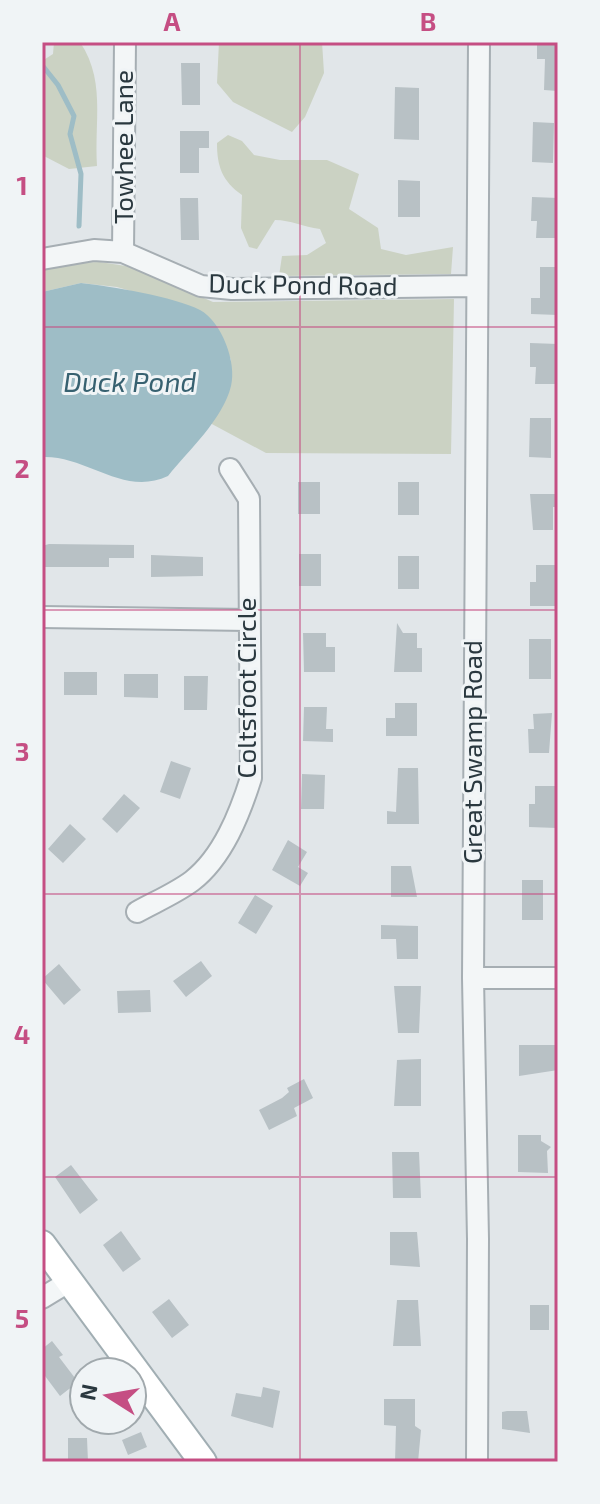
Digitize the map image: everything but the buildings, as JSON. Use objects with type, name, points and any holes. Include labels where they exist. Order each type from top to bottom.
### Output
[{"type":"main road","points":[[42,1244],[203,1462]]},
{"type":"street","name":"Towhee Lane","points":[[123,252],[125,42]]},
{"type":"street","name":"Great Swamp Road","points":[[477,1462],[478,1239],[473,978],[475,286],[479,42]]},
{"type":"street","name":"Duck Pond Road","points":[[42,259],[94,250],[123,252],[201,286],[232,289],[475,286]]},
{"type":"street","name":"Coltsfoot Circle","points":[[137,912],[194,880],[222,845],[240,812],[251,778],[249,499],[230,469]]},
{"type":"street","points":[[42,617],[248,620]]},
{"type":"street","points":[[473,978],[558,978]]},
{"type":"street","points":[[42,1298],[70,1281]]},
{"type":"green space","points":[[54,42],[80,42],[88,57],[96,87],[97,166],[69,169],[42,155],[42,61],[53,54]]},
{"type":"green space","points":[[219,42],[322,42],[324,73],[305,117],[292,132],[233,102],[217,83]]},
{"type":"green space","points":[[228,135],[242,141],[254,155],[280,160],[327,160],[359,174],[349,209],[378,228],[381,249],[406,255],[453,247],[451,274],[279,276],[282,256],[307,255],[326,243],[320,229],[275,220],[257,249],[249,247],[241,228],[242,195],[225,178],[218,159],[217,143]]},
{"type":"green space","points":[[100,262],[132,267],[213,302],[454,299],[451,454],[266,453],[210,423],[220,410],[231,360],[219,331],[200,311],[117,287],[81,283],[42,292],[42,268],[59,263]]},
{"type":"water","name":"Duck Pond","points":[[81,283],[189,305],[208,316],[226,344],[232,366],[227,398],[213,422],[168,476],[136,482],[74,462],[42,457],[42,292]]},
{"type":"waterway","points":[[42,65],[58,85],[74,116],[70,134],[81,174],[79,226]]}]
